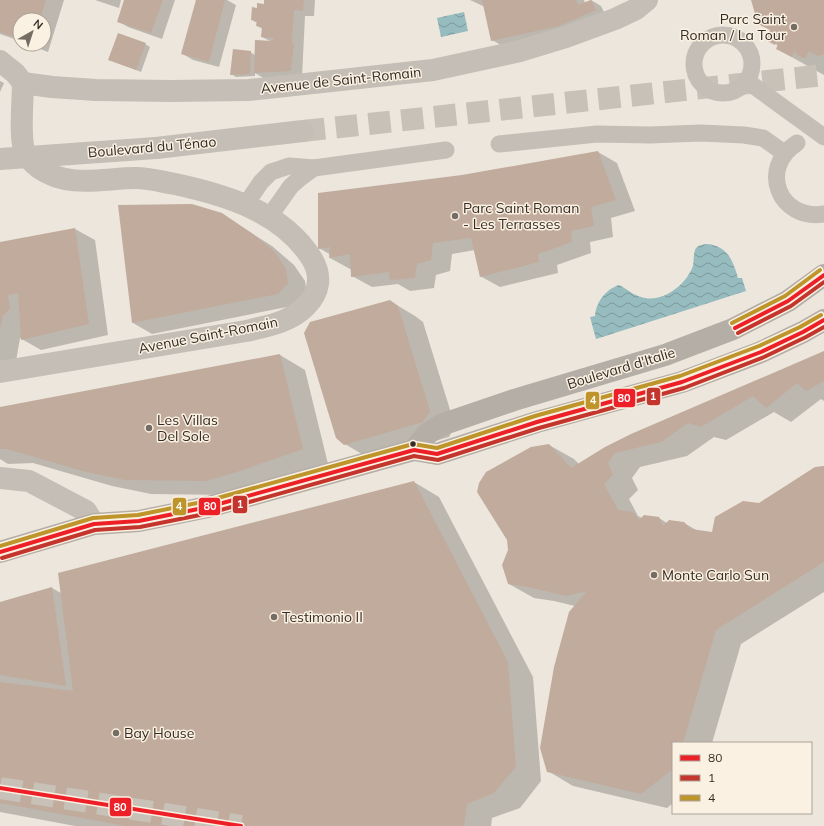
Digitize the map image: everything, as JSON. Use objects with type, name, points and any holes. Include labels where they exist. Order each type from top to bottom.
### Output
[{"type":"street","name":"Avenue de Saint-Romain","points":[[23,83],[52,87],[96,90],[249,90],[433,70],[520,51],[566,37],[636,9],[647,0]]},
{"type":"street","points":[[0,61],[15,73],[23,83]]},
{"type":"street","name":"Avenue Saint-Romain","points":[[0,372],[246,331],[275,324],[294,315],[306,307],[314,296],[319,283],[317,267],[307,252],[293,236],[269,217],[246,204],[202,190],[163,182],[138,178],[82,181],[66,179],[46,171],[31,160],[25,152],[22,142],[23,83]]},
{"type":"street","name":"Boulevard du Ténao","points":[[0,159],[156,148],[303,131]]},
{"type":"street","name":"Boulevard d'Italie","points":[[414,450],[427,434],[441,425],[514,400],[665,355],[733,329],[788,301],[824,275]]},
{"type":"street","name":"Boulevard d'Italie","points":[[0,552],[94,524],[139,521],[208,507],[414,450],[437,454],[537,422],[682,382],[761,352],[824,320]]},
{"type":"street","points":[[0,478],[29,481],[86,511],[94,524]]},
{"type":"lane","points":[[747,81],[824,137]]},
{"type":"lane","points":[[499,144],[597,134],[701,133],[744,135],[763,138],[791,148],[779,162],[776,172],[779,191],[784,200],[794,209],[805,214],[824,214]]},
{"type":"lane","points":[[246,204],[261,182],[271,172],[289,166],[314,168],[446,150]]},
{"type":"lane","points":[[269,217],[291,186],[299,178],[314,168]]},
{"type":"water","points":[[464,12],[468,31],[441,37],[437,18]]},
{"type":"water","points":[[707,244],[714,245],[725,251],[732,260],[738,278],[742,278],[746,291],[596,339],[590,317],[595,316],[597,306],[606,293],[619,285],[641,297],[657,298],[665,295],[679,286],[690,273],[693,266],[696,248]]},
{"type":"building","points":[[0,0],[46,0],[42,12],[12,12],[12,36],[0,32]]},
{"type":"building","points":[[124,0],[163,0],[151,33],[117,22]]},
{"type":"building","points":[[196,0],[225,0],[209,62],[181,54]]},
{"type":"building","points":[[264,0],[304,0],[303,11],[294,10],[292,43],[294,43],[291,71],[254,73],[255,40],[273,41],[273,38],[261,37],[262,27],[256,26],[257,21],[251,20],[252,7],[257,8],[257,3],[264,4]]},
{"type":"building","points":[[482,0],[576,0],[578,5],[591,0],[596,10],[559,26],[491,41]]},
{"type":"building","name":"Parc Saint Roman / La Tour","points":[[751,0],[824,0],[824,54],[818,56],[809,51],[805,59],[796,54],[797,53],[794,51],[792,57],[776,49],[778,44],[776,43],[775,45],[765,40],[770,30],[758,24]]},
{"type":"building","points":[[118,33],[146,43],[136,70],[108,60]]},
{"type":"building","points":[[233,49],[251,51],[250,74],[230,75]]},
{"type":"building","name":"Parc Saint Roman - Les Terrasses","points":[[598,151],[616,200],[591,207],[594,226],[571,231],[572,242],[538,254],[539,262],[480,277],[471,238],[433,243],[431,260],[417,264],[415,278],[390,280],[389,272],[351,277],[350,254],[329,258],[330,247],[318,249],[318,193],[462,175]]},
{"type":"building","points":[[192,204],[222,213],[253,234],[275,252],[286,269],[288,283],[278,294],[132,323],[118,205]]},
{"type":"building","points":[[75,228],[89,324],[21,340],[18,293],[8,295],[10,308],[3,316],[0,329],[0,242]]},
{"type":"building","points":[[390,300],[398,306],[430,411],[423,422],[344,445],[336,438],[304,333],[310,322]]},
{"type":"building","name":"Monte Carlo Sun","points":[[824,351],[824,381],[806,391],[797,383],[766,408],[753,396],[701,427],[688,423],[661,442],[615,453],[608,463],[613,475],[604,484],[618,510],[633,512],[639,520],[644,515],[659,517],[663,526],[669,520],[684,522],[691,529],[712,532],[715,517],[743,501],[759,503],[815,467],[824,466],[824,562],[716,630],[683,742],[672,742],[672,770],[641,794],[547,772],[540,748],[554,667],[569,612],[587,591],[566,596],[508,584],[502,565],[508,550],[507,540],[477,492],[479,483],[486,472],[531,447],[549,444],[571,468],[605,447],[631,434]]},
{"type":"building","name":"Les Villas Del Sole","points":[[280,354],[303,449],[240,471],[206,481],[125,480],[86,472],[7,449],[0,449],[0,407]]},
{"type":"building","name":"Testimonio II","points":[[414,481],[508,662],[516,767],[494,793],[467,804],[464,826],[126,826],[0,803],[0,682],[73,691],[58,573]]},
{"type":"building","points":[[52,587],[66,686],[0,675],[0,602]]},
{"type":"tunnel","points":[[303,131],[824,75]]},
{"type":"tunnel","points":[[0,788],[241,826]]},
{"type":"transit line","name":"4","points":[[732,323],[785,296],[820,270]]},
{"type":"transit line","name":"80","points":[[735,328],[788,301],[824,275]]},
{"type":"transit line","name":"1","points":[[738,333],[791,306],[824,282]]},
{"type":"transit line","name":"4","points":[[0,546],[93,518],[138,515],[207,501],[413,444],[437,448],[535,416],[680,376],[759,346],[800,327],[821,315]]},
{"type":"transit line","name":"80","points":[[0,552],[94,524],[139,521],[208,507],[414,450],[437,454],[537,422],[682,382],[761,352],[824,320]]},
{"type":"transit line","name":"1","points":[[2,558],[95,530],[140,527],[210,513],[414,456],[438,460],[539,428],[684,388],[764,357],[824,327]]},
{"type":"transit line","name":"80","points":[[0,788],[241,826]]},
{"type":"place","name":"Parc Saint Roman / La Tour","points":[[794,27]]},
{"type":"place","name":"Parc Saint Roman - Les Terrasses","points":[[455,216]]},
{"type":"place","name":"Les Villas Del Sole","points":[[149,428]]},
{"type":"place","name":"Monte Carlo Sun","points":[[654,575]]},
{"type":"place","name":"Testimonio II","points":[[274,617]]},
{"type":"place","name":"Bay House","points":[[116,733]]}]
